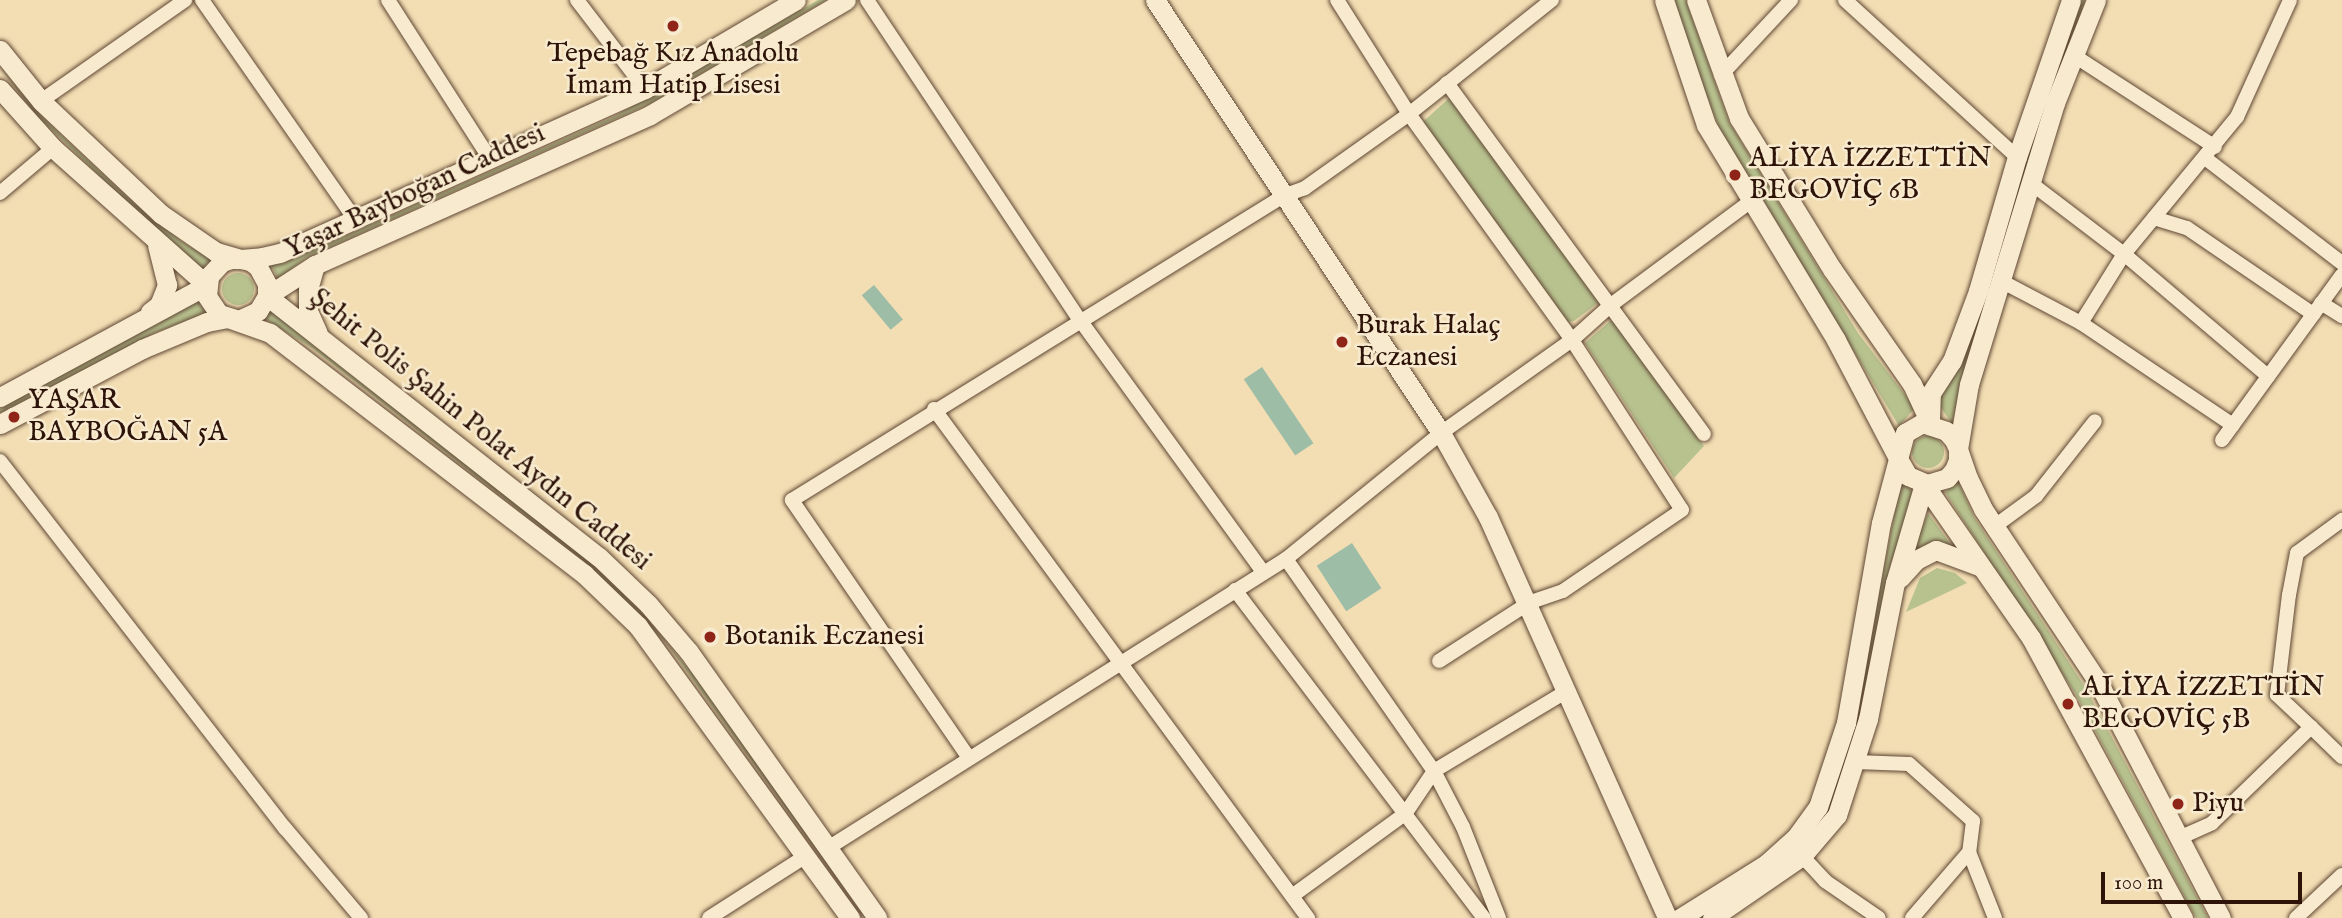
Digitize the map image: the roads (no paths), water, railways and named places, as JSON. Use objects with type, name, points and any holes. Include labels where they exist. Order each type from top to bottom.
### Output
[{"type":"main road","name":"Yaşar Bayboğan Caddesi","points":[[267,296],[315,265],[650,114],[846,0]]},
{"type":"main road","points":[[1155,0],[1441,433],[1488,516],[1667,918]]},
{"type":"main road","points":[[1664,0],[1706,125],[1875,408],[1908,477],[1924,484],[2031,638],[2093,747],[2183,918]]},
{"type":"main road","points":[[1696,0],[1721,75],[1739,118],[1832,270],[1912,384],[1930,423],[1946,431],[1958,449],[1968,478],[1995,526],[2098,682],[2221,918]]},
{"type":"main road","points":[[1930,423],[1931,393],[1952,361],[1978,291],[2017,157],[2071,0]]},
{"type":"main road","points":[[1924,484],[1947,478],[1954,470],[1969,384],[2073,55],[2095,0]]},
{"type":"main road","name":"Yaşar Bayboğan Caddesi","points":[[241,259],[280,253],[645,89],[791,1]]},
{"type":"main road","points":[[0,50],[41,101],[162,214],[216,252],[241,259],[264,274],[267,296],[249,317],[228,318],[142,349],[0,424]]},
{"type":"main road","points":[[0,89],[53,148],[207,285],[212,306],[228,318]]},
{"type":"main road","points":[[128,330],[159,305],[167,285],[164,258],[155,241]]},
{"type":"main road","points":[[0,397],[207,285],[222,262],[241,259]]},
{"type":"main road","points":[[315,265],[308,312],[323,340]]},
{"type":"main road","name":"Şehit Polis Şahin Polat Aydın Caddesi","points":[[267,296],[599,557],[648,604],[689,652],[877,918]]},
{"type":"main road","name":"Şehit Polis Şahin Polat Aydın Caddesi","points":[[228,318],[270,333],[323,369],[584,574],[671,667],[850,918]]},
{"type":"main road","points":[[1680,918],[1766,864],[1796,837],[1818,807],[1846,723],[1881,523],[1905,433],[1930,423]]},
{"type":"main road","points":[[1712,918],[1802,856],[1837,815],[1856,762],[1895,583],[1924,484]]},
{"type":"main road","points":[[1895,583],[1916,560],[1936,550],[1983,569]]},
{"type":"street","points":[[41,101],[185,0]]},
{"type":"street","points":[[202,0],[355,219]]},
{"type":"street","points":[[388,0],[491,159]]},
{"type":"street","points":[[577,0],[645,89]]},
{"type":"street","points":[[867,0],[1080,320],[1263,572]]},
{"type":"street","points":[[1336,0],[1409,114],[1572,340],[1682,510],[1563,591],[1529,603],[1439,661]]},
{"type":"street","points":[[969,758],[792,500],[934,409],[1285,195],[1304,188],[1409,114],[1534,6],[1552,0]]},
{"type":"street","points":[[1721,75],[1791,0]]},
{"type":"street","points":[[1845,0],[2017,157]]},
{"type":"street","points":[[2081,323],[2124,254],[2237,117],[2290,0]]},
{"type":"street","points":[[2073,55],[2210,152],[2342,263]]},
{"type":"street","points":[[1447,83],[1704,434]]},
{"type":"street","points":[[0,193],[53,148]]},
{"type":"street","points":[[2032,184],[2124,254],[2269,376]]},
{"type":"street","points":[[828,849],[1286,559],[1441,433],[1572,340],[1612,305],[1751,201]]},
{"type":"street","points":[[2154,218],[2187,228],[2317,309],[2342,317]]},
{"type":"street","points":[[2222,440],[2342,275]]},
{"type":"street","points":[[2001,281],[2081,323],[2233,425]]},
{"type":"street","points":[[934,409],[1292,896],[1301,915]]},
{"type":"street","points":[[1995,526],[2036,496],[2095,421]]},
{"type":"street","points":[[0,461],[285,828],[361,918]]},
{"type":"street","points":[[2342,520],[2337,535],[2297,553],[2277,695],[2342,757]]},
{"type":"street","points":[[1286,559],[1433,771],[1463,827],[1499,918]]},
{"type":"street","points":[[1235,590],[1484,918]]},
{"type":"street","points":[[1292,896],[1405,814],[1433,771],[1567,691]]},
{"type":"street","points":[[2179,838],[2212,823],[2311,727]]},
{"type":"street","points":[[1856,762],[1909,764],[1973,821],[1969,852],[1996,918]]},
{"type":"street","points":[[1912,918],[1969,852]]},
{"type":"street","points":[[709,918],[806,856]]},
{"type":"street","points":[[1802,856],[1825,881],[1879,918]]},
{"type":"street","points":[[2295,918],[2342,875]]},
{"type":"place","name":"Tepebağ Kız Anadolu İmam Hatip Lisesi","points":[[673,26]]},
{"type":"place","name":"ALİYA İZZETTİN BEGOVİÇ 6B","points":[[1735,175]]},
{"type":"place","name":"Burak Halaç Eczanesi","points":[[1342,342]]},
{"type":"place","name":"YAŞAR BAYBOĞAN 5A","points":[[14,417]]},
{"type":"place","name":"Botanik Eczanesi","points":[[710,637]]},
{"type":"place","name":"ALİYA İZZETTİN BEGOVİÇ 5B","points":[[2068,704]]},
{"type":"place","name":"Piyu","points":[[2178,804]]}]
